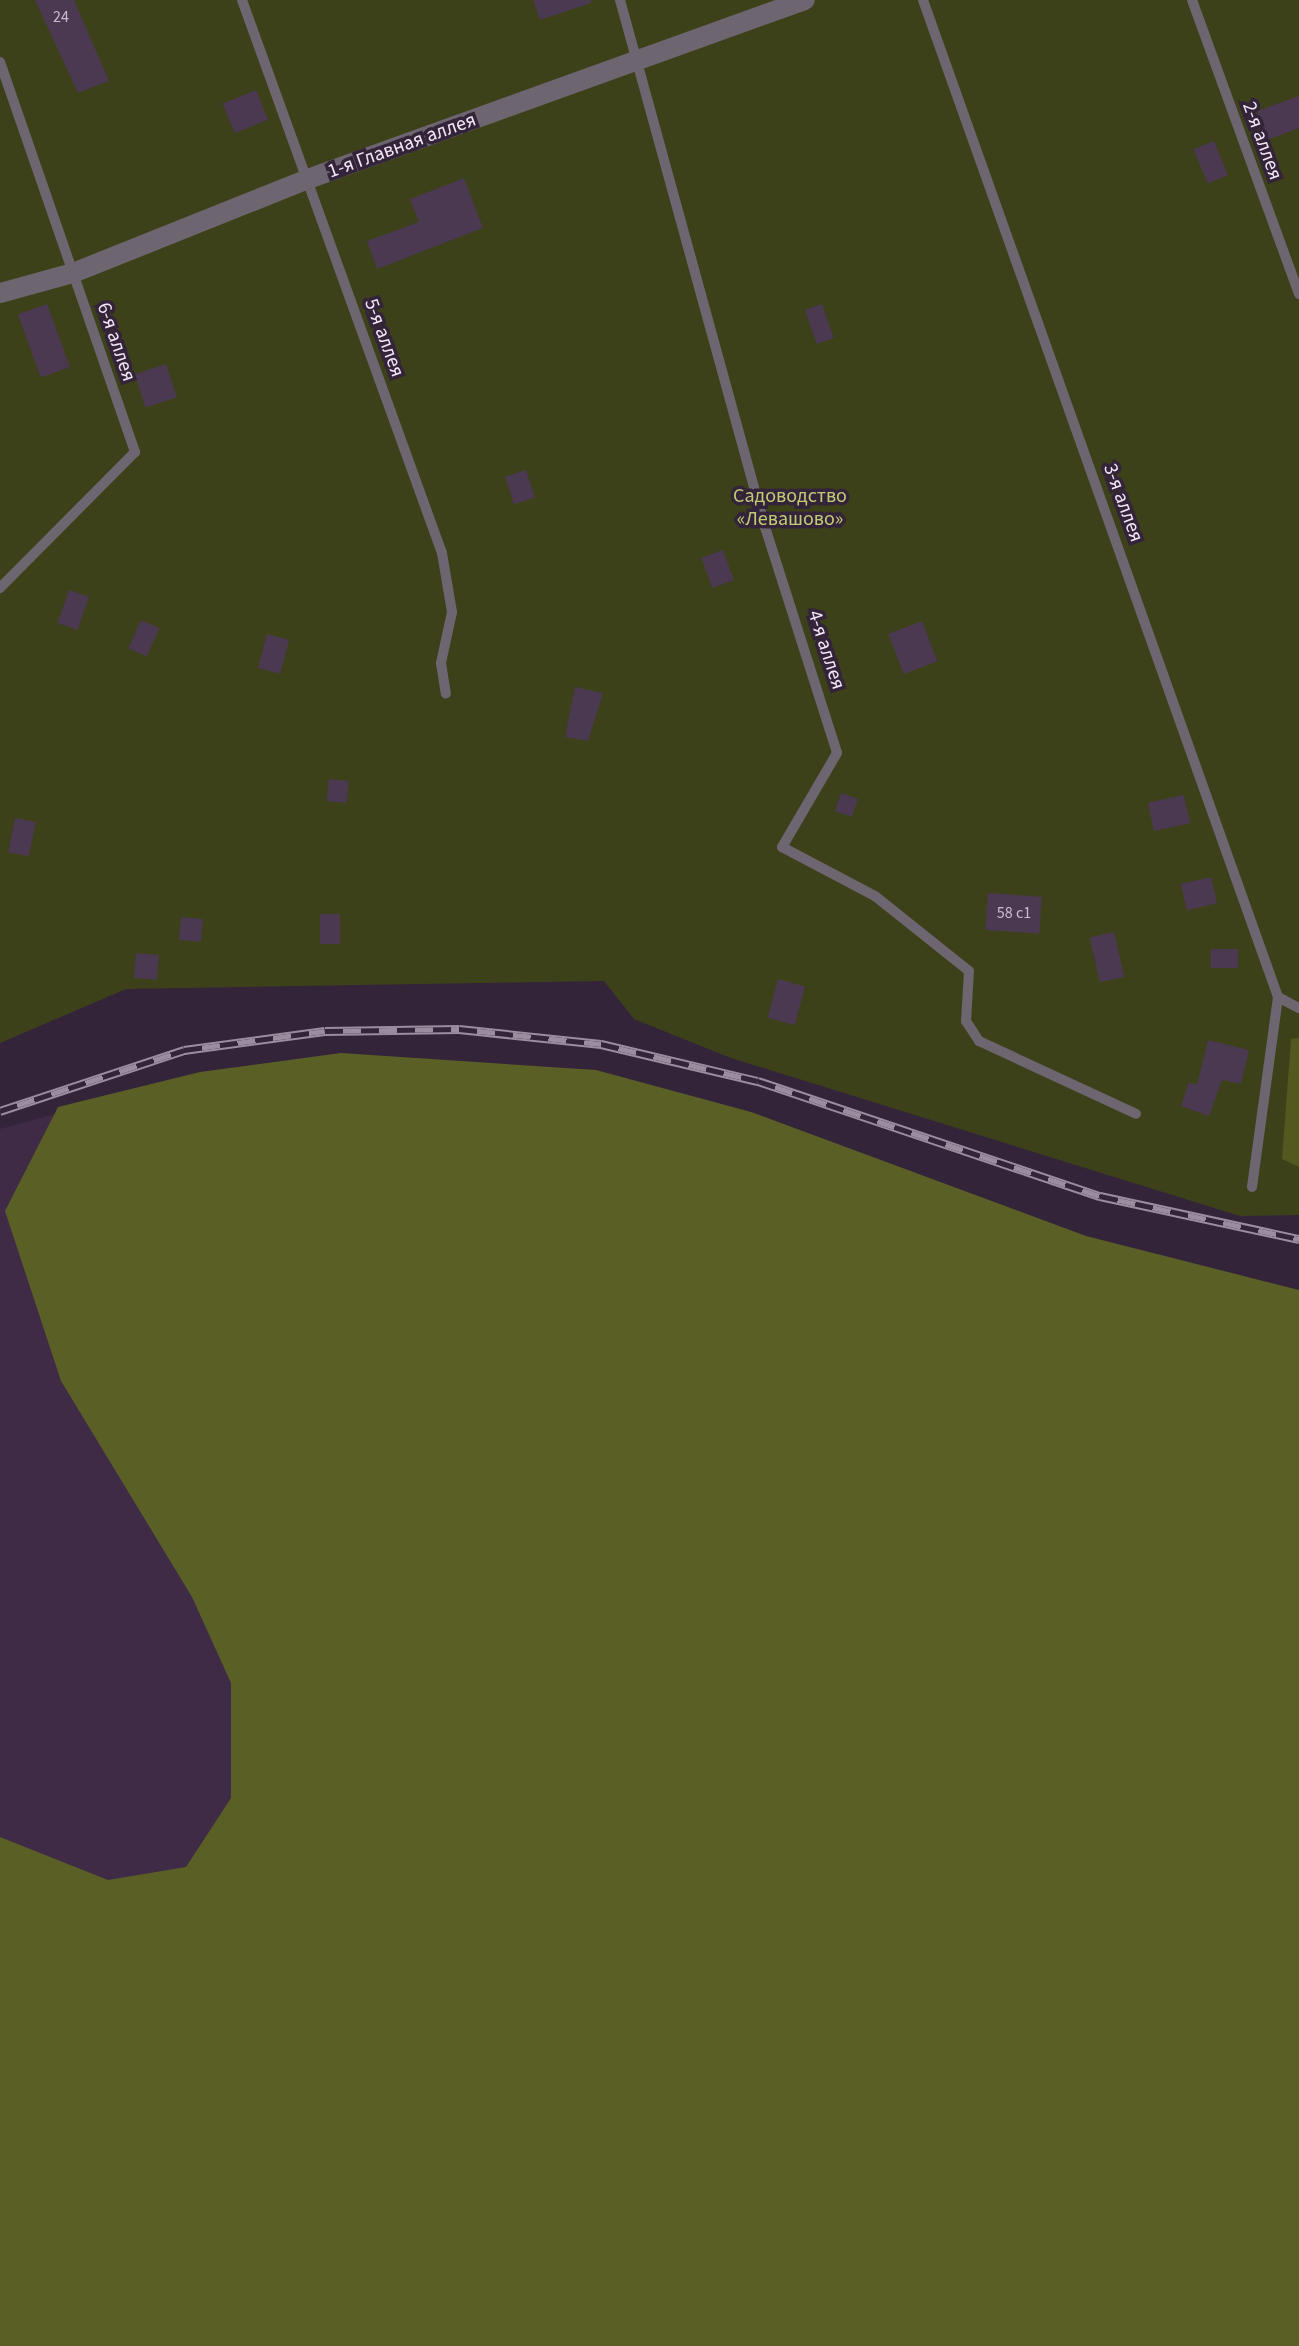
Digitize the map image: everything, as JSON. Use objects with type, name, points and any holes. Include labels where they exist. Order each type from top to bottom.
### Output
[{"type":"street","name":"1-я Главная аллея","points":[[0,293],[73,273],[308,179],[805,0]]},
{"type":"lane","name":"5-я аллея","points":[[242,0],[442,553],[452,612],[441,663],[446,694]]},
{"type":"lane","name":"4-я аллея","points":[[620,0],[641,60],[652,131],[837,753],[782,847],[875,896],[969,971],[966,1021],[979,1041],[1136,1114]]},
{"type":"lane","name":"3-я аллея","points":[[923,0],[1278,997]]},
{"type":"lane","name":"2-я аллея","points":[[1192,0],[1299,294]]},
{"type":"lane","name":"6-я аллея","points":[[0,62],[135,452],[0,588]]},
{"type":"lane","points":[[1252,1187],[1278,997],[1299,1008]]},
{"type":"shaded area","points":[[1299,1038],[1299,1167],[1282,1159],[1291,1039]]},
{"type":"shaded area","points":[[341,1053],[596,1070],[751,1112],[1086,1236],[1299,1290],[1299,2346],[0,2346],[0,1837],[108,1880],[186,1867],[231,1798],[231,1683],[192,1597],[61,1381],[5,1211],[58,1107],[200,1072]]},
{"type":"shaded area","points":[[124,1095],[272,1734],[192,1884],[0,1897],[0,1129]]},
{"type":"green space","name":"Садоводство «Левашово»","points":[[0,0],[1299,0],[1299,1215],[1240,1216],[731,1058],[634,1019],[604,981],[126,989],[0,1043]]},
{"type":"building","points":[[35,0],[74,0],[109,81],[78,93]]},
{"type":"building","points":[[533,0],[591,0],[591,3],[540,20]]},
{"type":"building","points":[[256,90],[268,120],[235,133],[223,103]]},
{"type":"building","points":[[1299,96],[1299,128],[1267,140],[1257,111]]},
{"type":"building","points":[[1214,141],[1228,175],[1207,184],[1194,149]]},
{"type":"building","points":[[464,178],[483,228],[377,269],[367,241],[419,222],[410,199]]},
{"type":"building","points":[[47,304],[70,367],[41,378],[18,315]]},
{"type":"building","points":[[822,304],[834,338],[817,344],[805,310]]},
{"type":"building","points":[[166,364],[177,397],[145,407],[135,374]]},
{"type":"building","points":[[526,470],[535,498],[514,504],[505,477]]},
{"type":"building","points":[[723,550],[734,580],[712,588],[701,558]]},
{"type":"building","points":[[69,590],[89,597],[77,630],[58,623]]},
{"type":"building","points":[[141,620],[159,628],[147,656],[128,648]]},
{"type":"building","points":[[922,621],[937,661],[904,674],[888,634]]},
{"type":"building","points":[[267,634],[289,640],[280,674],[258,668]]},
{"type":"building","points":[[575,687],[603,693],[588,741],[565,737]]},
{"type":"building","points":[[329,779],[349,781],[347,803],[327,801]]},
{"type":"building","points":[[841,793],[858,799],[852,817],[835,811]]},
{"type":"building","points":[[1184,795],[1190,823],[1154,831],[1148,803]]},
{"type":"building","points":[[15,818],[36,822],[29,856],[8,852]]},
{"type":"building","points":[[1211,877],[1217,903],[1187,910],[1181,884]]},
{"type":"building","points":[[988,893],[1042,897],[1039,934],[985,930]]},
{"type":"building","points":[[320,914],[340,914],[340,944],[320,944]]},
{"type":"building","points":[[181,917],[203,919],[201,942],[179,940]]},
{"type":"building","points":[[1114,932],[1124,977],[1100,982],[1090,938]]},
{"type":"building","points":[[1211,949],[1238,949],[1238,968],[1211,968]]},
{"type":"building","points":[[136,953],[159,955],[157,980],[134,978]]},
{"type":"building","points":[[778,979],[805,986],[795,1025],[768,1018]]},
{"type":"building","points":[[1208,1040],[1249,1050],[1241,1084],[1222,1080],[1209,1116],[1181,1106],[1189,1082],[1197,1085]]},
{"type":"railway","points":[[0,1111],[184,1050],[325,1031],[459,1029],[601,1044],[758,1081],[1100,1196],[1299,1239]]}]
